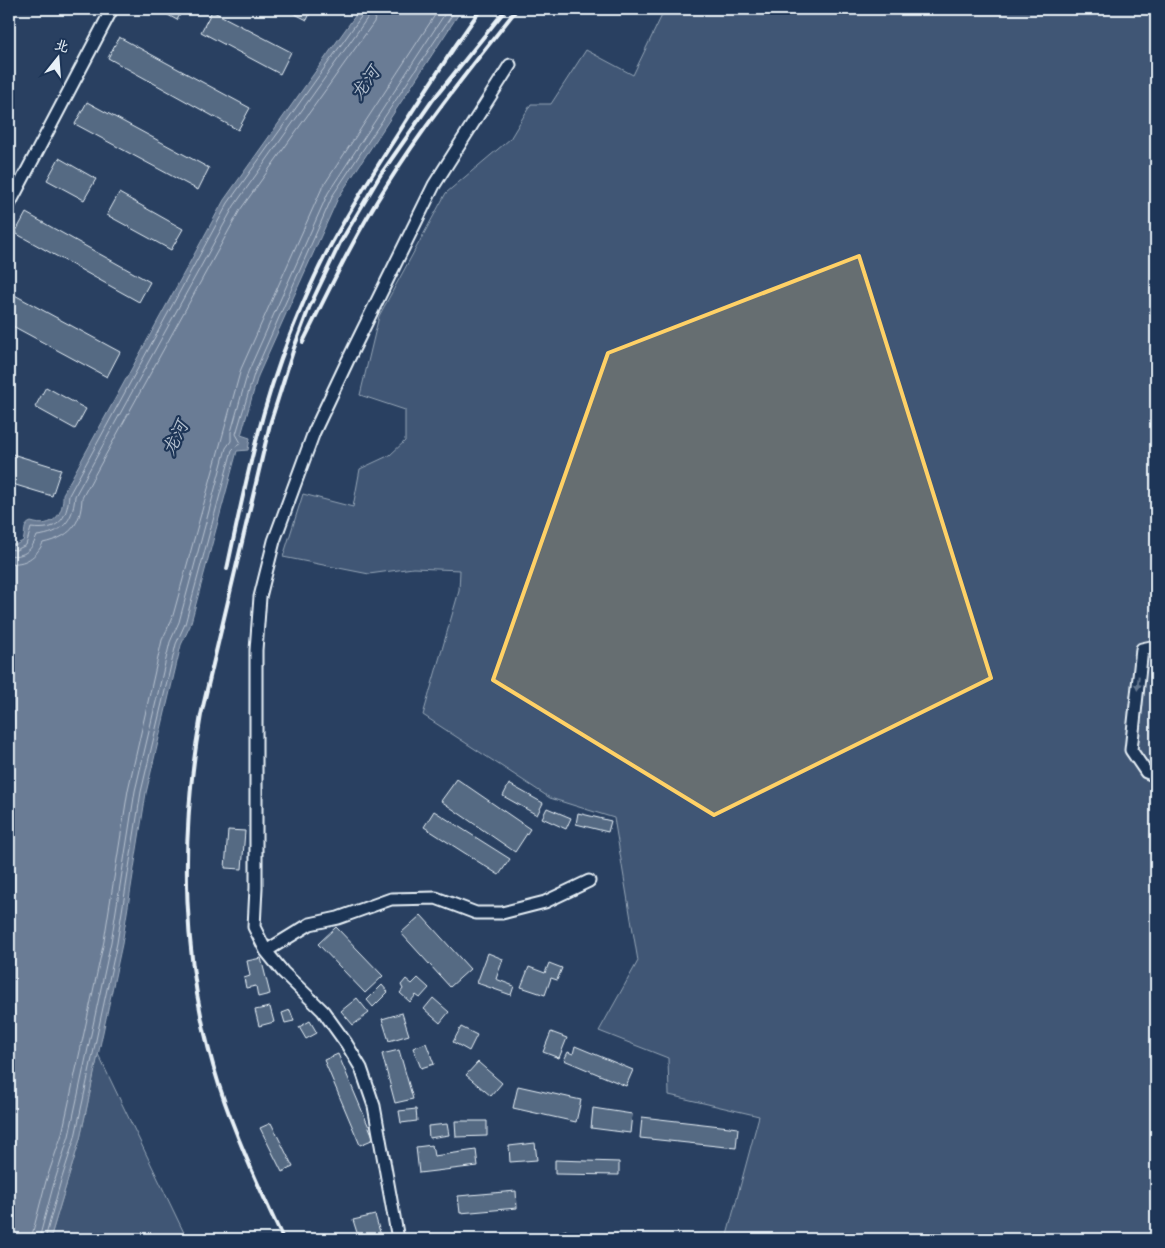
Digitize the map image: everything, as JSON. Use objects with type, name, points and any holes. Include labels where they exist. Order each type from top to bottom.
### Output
[{"type":"street","points":[[9,205],[112,9]]},
{"type":"street","points":[[398,1239],[374,1106],[361,1068],[323,1010],[282,972],[266,951],[254,927],[256,888],[256,650],[260,597],[274,541],[314,432],[356,342],[434,185],[510,65]]},
{"type":"street","points":[[1156,646],[1142,649],[1131,750],[1146,772],[1156,776]]},
{"type":"street","points":[[266,951],[310,924],[338,918],[391,899],[436,898],[476,913],[502,913],[545,902],[589,881]]},
{"type":"highlighted area","points":[[859,256],[991,678],[714,815],[493,680],[608,353]]},
{"type":"shaded area","points":[[665,9],[1156,9],[1156,1239],[726,1239],[759,1116],[669,1095],[668,1058],[599,1031],[638,961],[614,818],[550,798],[423,715],[459,591],[460,570],[413,568],[369,574],[283,557],[303,494],[353,507],[360,469],[390,455],[405,441],[405,410],[360,395],[379,316],[446,193],[510,139],[531,104],[551,104],[586,50],[633,75]]},
{"type":"shaded area","points":[[98,1054],[187,1239],[50,1239],[80,1139]]},
{"type":"water","name":"龙河","points":[[360,9],[462,9],[338,198],[258,376],[241,435],[250,438],[248,450],[237,451],[190,626],[181,645],[146,793],[122,944],[80,1139],[50,1239],[9,1239],[9,544],[15,545],[23,541],[25,527],[28,523],[45,523],[56,518],[62,508],[63,494],[224,200]]},
{"type":"building","points":[[157,9],[183,9],[177,20]]},
{"type":"building","points":[[285,9],[312,9],[307,20]]},
{"type":"building","points":[[212,11],[291,52],[280,74],[201,32]]},
{"type":"building","points":[[119,37],[250,108],[238,130],[108,58]]},
{"type":"building","points":[[87,102],[209,168],[198,190],[75,124]]},
{"type":"building","points":[[59,158],[96,179],[84,200],[47,180]]},
{"type":"building","points":[[119,193],[183,229],[171,250],[107,215]]},
{"type":"building","points":[[26,213],[150,282],[139,302],[15,233]]},
{"type":"building","points":[[9,292],[120,352],[107,377],[9,324]]},
{"type":"building","points":[[9,381],[15,383],[9,402]]},
{"type":"building","points":[[46,387],[86,409],[75,429],[35,407]]},
{"type":"building","points":[[9,453],[61,469],[52,496],[9,483]]},
{"type":"building","points":[[457,779],[530,829],[515,852],[441,801]]},
{"type":"building","points":[[509,784],[543,803],[537,815],[503,796]]},
{"type":"building","points":[[547,808],[571,818],[566,829],[542,818]]},
{"type":"building","points":[[434,811],[510,859],[499,875],[424,827]]},
{"type":"building","points":[[578,813],[611,821],[608,832],[576,824]]},
{"type":"building","points":[[228,830],[245,831],[242,869],[225,868]]},
{"type":"building","points":[[421,915],[470,969],[450,987],[401,933]]},
{"type":"building","points":[[336,927],[383,976],[365,993],[318,944]]},
{"type":"building","points":[[488,953],[503,959],[496,979],[514,986],[511,995],[477,983]]},
{"type":"building","points":[[261,958],[270,994],[258,997],[256,986],[246,988],[244,978],[250,976],[247,961]]},
{"type":"building","points":[[549,963],[562,968],[557,980],[551,978],[545,995],[521,987],[529,967],[545,973]]},
{"type":"building","points":[[418,978],[429,988],[420,998],[416,995],[410,1002],[400,993],[403,989],[401,985],[406,979],[412,984]]},
{"type":"building","points":[[382,985],[388,992],[373,1007],[367,1000]]},
{"type":"building","points":[[357,998],[369,1013],[353,1025],[341,1011]]},
{"type":"building","points":[[433,998],[449,1012],[440,1023],[424,1009]]},
{"type":"building","points":[[270,1007],[274,1022],[259,1026],[255,1010]]},
{"type":"building","points":[[290,1010],[294,1021],[285,1023],[282,1013]]},
{"type":"building","points":[[402,1013],[409,1035],[389,1041],[382,1019]]},
{"type":"building","points":[[310,1021],[317,1033],[306,1039],[299,1027]]},
{"type":"building","points":[[461,1027],[477,1035],[469,1051],[453,1042]]},
{"type":"building","points":[[551,1032],[567,1038],[559,1058],[543,1052]]},
{"type":"building","points":[[426,1043],[434,1064],[421,1068],[413,1048]]},
{"type":"building","points":[[575,1046],[633,1070],[626,1086],[564,1060],[568,1052],[573,1054]]},
{"type":"building","points":[[399,1050],[413,1099],[395,1103],[382,1054]]},
{"type":"building","points":[[338,1054],[374,1139],[360,1145],[324,1060]]},
{"type":"building","points":[[478,1062],[502,1083],[491,1096],[466,1075]]},
{"type":"building","points":[[518,1086],[581,1100],[576,1122],[513,1108]]},
{"type":"building","points":[[593,1108],[632,1114],[630,1133],[591,1128]]},
{"type":"building","points":[[416,1109],[417,1121],[401,1123],[399,1111]]},
{"type":"building","points":[[642,1117],[738,1128],[736,1148],[640,1138]]},
{"type":"building","points":[[455,1121],[487,1121],[487,1136],[456,1137]]},
{"type":"building","points":[[271,1123],[293,1167],[282,1172],[260,1128]]},
{"type":"building","points":[[447,1124],[449,1135],[429,1138],[428,1126]]},
{"type":"building","points":[[535,1143],[537,1160],[510,1162],[509,1146]]},
{"type":"building","points":[[432,1145],[434,1156],[476,1150],[478,1166],[419,1173],[416,1147]]},
{"type":"building","points":[[555,1160],[619,1162],[619,1175],[555,1174]]},
{"type":"building","points":[[516,1191],[517,1208],[460,1213],[458,1196]]},
{"type":"building","points":[[375,1215],[382,1239],[359,1239],[353,1220]]},
{"type":"building","points":[[566,1230],[569,1239],[541,1239]]},
{"type":"railway","points":[[227,569],[261,421],[279,363],[310,286],[334,239],[367,183],[430,83],[481,9]]},
{"type":"railway","points":[[283,1239],[249,1163],[226,1105],[206,1040],[197,994],[191,948],[187,855],[189,808],[201,715],[270,424],[309,308],[340,243],[381,174],[432,101],[506,9]]},
{"type":"railway","points":[[303,342],[352,245],[400,165],[448,97],[517,9]]}]
